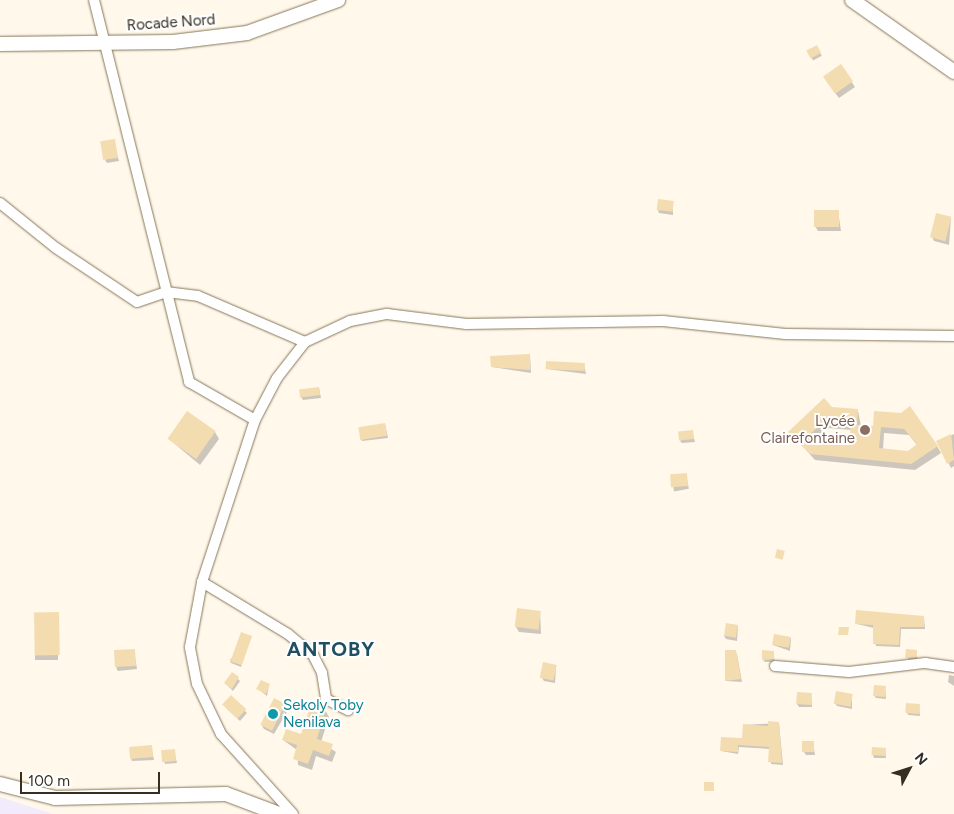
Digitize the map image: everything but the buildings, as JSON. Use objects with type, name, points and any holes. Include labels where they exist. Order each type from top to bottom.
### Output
[{"type":"main road","name":"Rocade Nord","points":[[0,44],[104,43],[246,33],[338,0]]},
{"type":"main road","points":[[852,0],[954,72]]},
{"type":"main road","points":[[0,784],[55,798],[226,794],[279,814]]},
{"type":"street","points":[[94,0],[189,382],[254,420]]},
{"type":"street","points":[[0,203],[56,248],[137,302],[166,292],[198,296],[305,342]]},
{"type":"street","points":[[292,814],[238,758],[197,684],[190,647],[202,582],[254,420],[282,371],[305,342],[350,320],[388,314],[466,324],[663,322],[785,334],[954,336]]},
{"type":"street","points":[[202,582],[288,634],[313,655],[322,672],[326,699],[348,710]]},
{"type":"street","points":[[775,666],[848,672],[925,663],[954,667]]},
{"type":"shaded area","points":[[0,797],[53,814],[0,814]]},
{"type":"place","name":"Lycée Clairefontaine","points":[[865,430]]},
{"type":"place","name":"Sekoly Toby Nenilava","points":[[273,714]]},
{"type":"district","name":"ANTOBY","points":[[331,649]]}]
